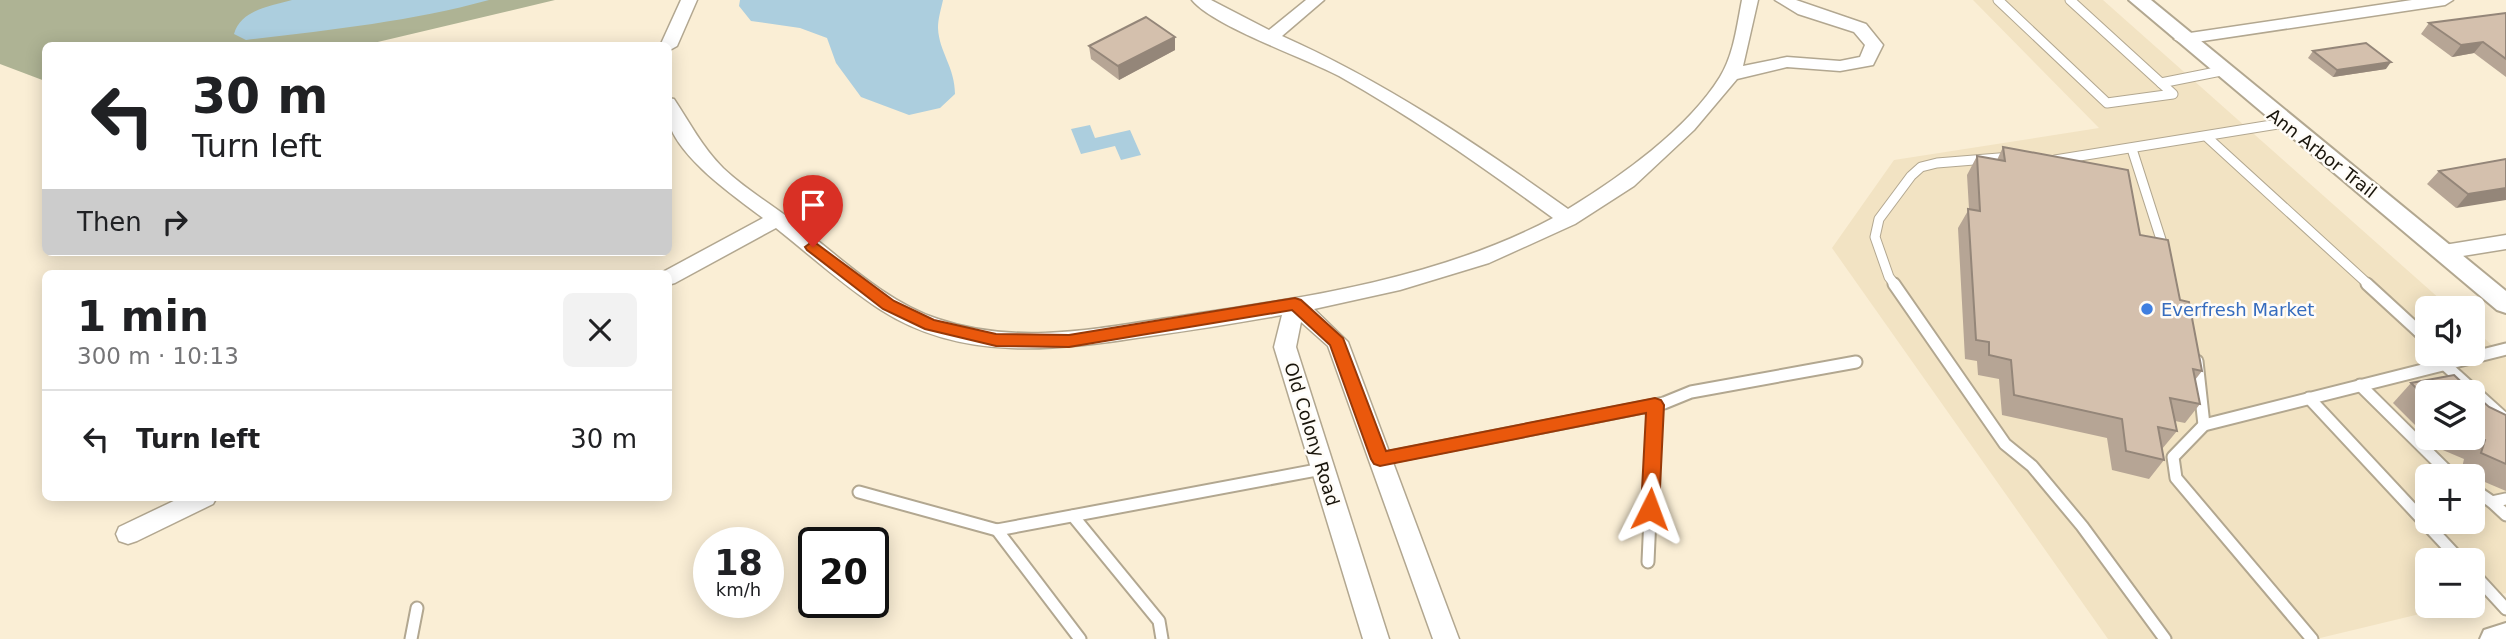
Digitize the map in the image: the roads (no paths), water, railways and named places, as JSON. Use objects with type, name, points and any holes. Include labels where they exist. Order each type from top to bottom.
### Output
[{"type":"street","points":[[669,42],[689,0]]},
{"type":"street","points":[[1200,0],[1224,15],[1341,70],[1406,106],[1470,148],[1568,219]]},
{"type":"street","points":[[1271,37],[1316,0]]},
{"type":"street","points":[[672,110],[691,144],[717,173],[889,305],[930,325],[984,338],[1023,342],[1069,341],[1382,288],[1459,265],[1521,242],[1568,219],[1615,190],[1657,157],[1696,117],[1730,75],[1746,24],[1750,0]]},
{"type":"street","points":[[1730,75],[1764,65],[1787,62],[1840,66],[1867,61],[1874,45],[1860,28],[1804,10],[1783,0]]},
{"type":"street","name":"Ann Arbor Trail","points":[[2138,0],[2506,304]]},
{"type":"street","points":[[2183,38],[2445,0]]},
{"type":"street","points":[[672,276],[777,219]]},
{"type":"street","points":[[2444,252],[2506,242]]},
{"type":"street","points":[[1295,304],[1337,342],[1446,639]]},
{"type":"street","name":"Old Colony Road","points":[[1295,304],[1285,347],[1376,639]]},
{"type":"street","points":[[128,534],[197,501]]},
{"type":"street","points":[[2495,639],[2506,636]]},
{"type":"lane","points":[[1998,0],[2107,103],[2173,93],[2070,0]]},
{"type":"lane","points":[[2161,83],[2221,71]]},
{"type":"lane","points":[[2043,162],[2208,138],[2284,123]]},
{"type":"lane","points":[[2208,138],[2415,328]]},
{"type":"lane","points":[[2132,149],[2170,265]]},
{"type":"lane","points":[[2017,158],[2005,155],[1922,167],[1911,176],[1879,219],[1875,237],[1889,278],[2005,444],[2032,466],[2082,526],[2165,639]]},
{"type":"lane","points":[[2485,353],[2506,349]]},
{"type":"lane","points":[[2194,350],[2204,425]]},
{"type":"lane","points":[[1380,459],[1655,405],[1691,392],[1856,362]]},
{"type":"lane","points":[[2312,639],[2176,478],[2173,457],[2204,425],[2425,366]]},
{"type":"lane","points":[[2452,366],[2506,420]]},
{"type":"lane","points":[[2360,385],[2440,464]]},
{"type":"lane","points":[[2309,398],[2449,548]]},
{"type":"lane","points":[[1648,562],[1655,405]]},
{"type":"lane","points":[[859,492],[997,530],[1322,469]]},
{"type":"lane","points":[[2485,497],[2506,515]]},
{"type":"lane","points":[[2492,502],[2506,499]]},
{"type":"lane","points":[[1073,516],[1159,621],[1162,639]]},
{"type":"lane","points":[[997,530],[1080,639]]},
{"type":"lane","points":[[2485,586],[2506,609]]},
{"type":"lane","points":[[411,639],[417,608]]},
{"type":"water","points":[[292,0],[489,0],[399,20],[338,29],[246,40],[234,34],[243,19],[250,14]]},
{"type":"water","points":[[740,0],[943,0],[938,21],[939,37],[955,94],[940,108],[909,115],[861,97],[836,63],[827,38],[800,28],[751,21],[739,6]]},
{"type":"water","points":[[1090,125],[1095,138],[1130,130],[1141,155],[1121,160],[1115,146],[1081,154],[1071,129]]},
{"type":"place","name":"Everfresh Market","points":[[2147,309]]}]
